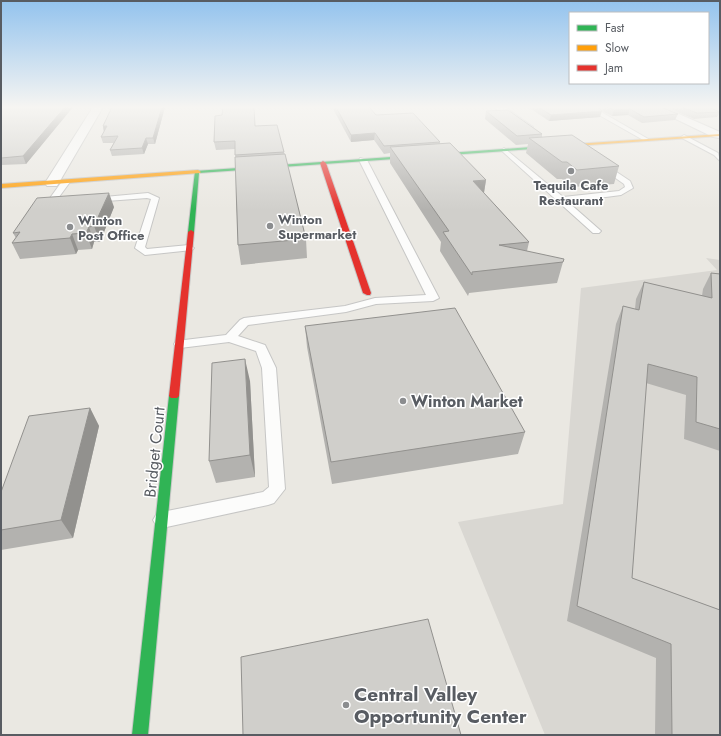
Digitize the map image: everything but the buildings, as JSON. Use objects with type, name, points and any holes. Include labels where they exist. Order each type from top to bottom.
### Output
[{"type":"main road","points":[[1,186],[628,141]]},
{"type":"main road","points":[[323,163],[371,297]]},
{"type":"main road","name":"Bridget Court","points":[[140,735],[197,172]]},
{"type":"street","points":[[52,183],[77,141]]},
{"type":"street","points":[[547,141],[555,147]]},
{"type":"lane","points":[[691,141],[716,154],[720,159]]},
{"type":"lane","points":[[561,200],[621,193],[628,188],[627,183],[576,145]]},
{"type":"lane","points":[[504,150],[596,231]]},
{"type":"lane","points":[[230,338],[244,322],[346,309],[371,297],[432,298],[362,160]]},
{"type":"lane","points":[[66,182],[54,198],[63,202],[148,196],[155,198],[140,248],[145,252],[189,248]]},
{"type":"lane","points":[[162,520],[268,498],[277,490],[269,368],[261,348],[230,338],[180,344]]},
{"type":"shaded area","points":[[706,258],[720,260],[720,735],[545,735],[458,522],[563,504],[581,288],[717,270]]},
{"type":"traffic: fast","points":[[198,172],[531,148]]},
{"type":"traffic: fast","points":[[191,232],[197,172]]},
{"type":"traffic: fast","points":[[140,735],[174,396]]},
{"type":"traffic: slow","points":[[531,148],[628,141]]},
{"type":"traffic: slow","points":[[1,186],[198,172]]},
{"type":"traffic: jam","points":[[323,163],[367,293]]},
{"type":"traffic: jam","points":[[174,396],[191,232]]},
{"type":"place","name":"Tequila Cafe Restaurant","points":[[571,171]]},
{"type":"place","name":"Winton Supermarket","points":[[270,226]]},
{"type":"place","name":"Winton Post Office","points":[[70,227]]},
{"type":"place","name":"Winton Market","points":[[403,401]]},
{"type":"place","name":"Central Valley Opportunity Center","points":[[346,705]]}]
